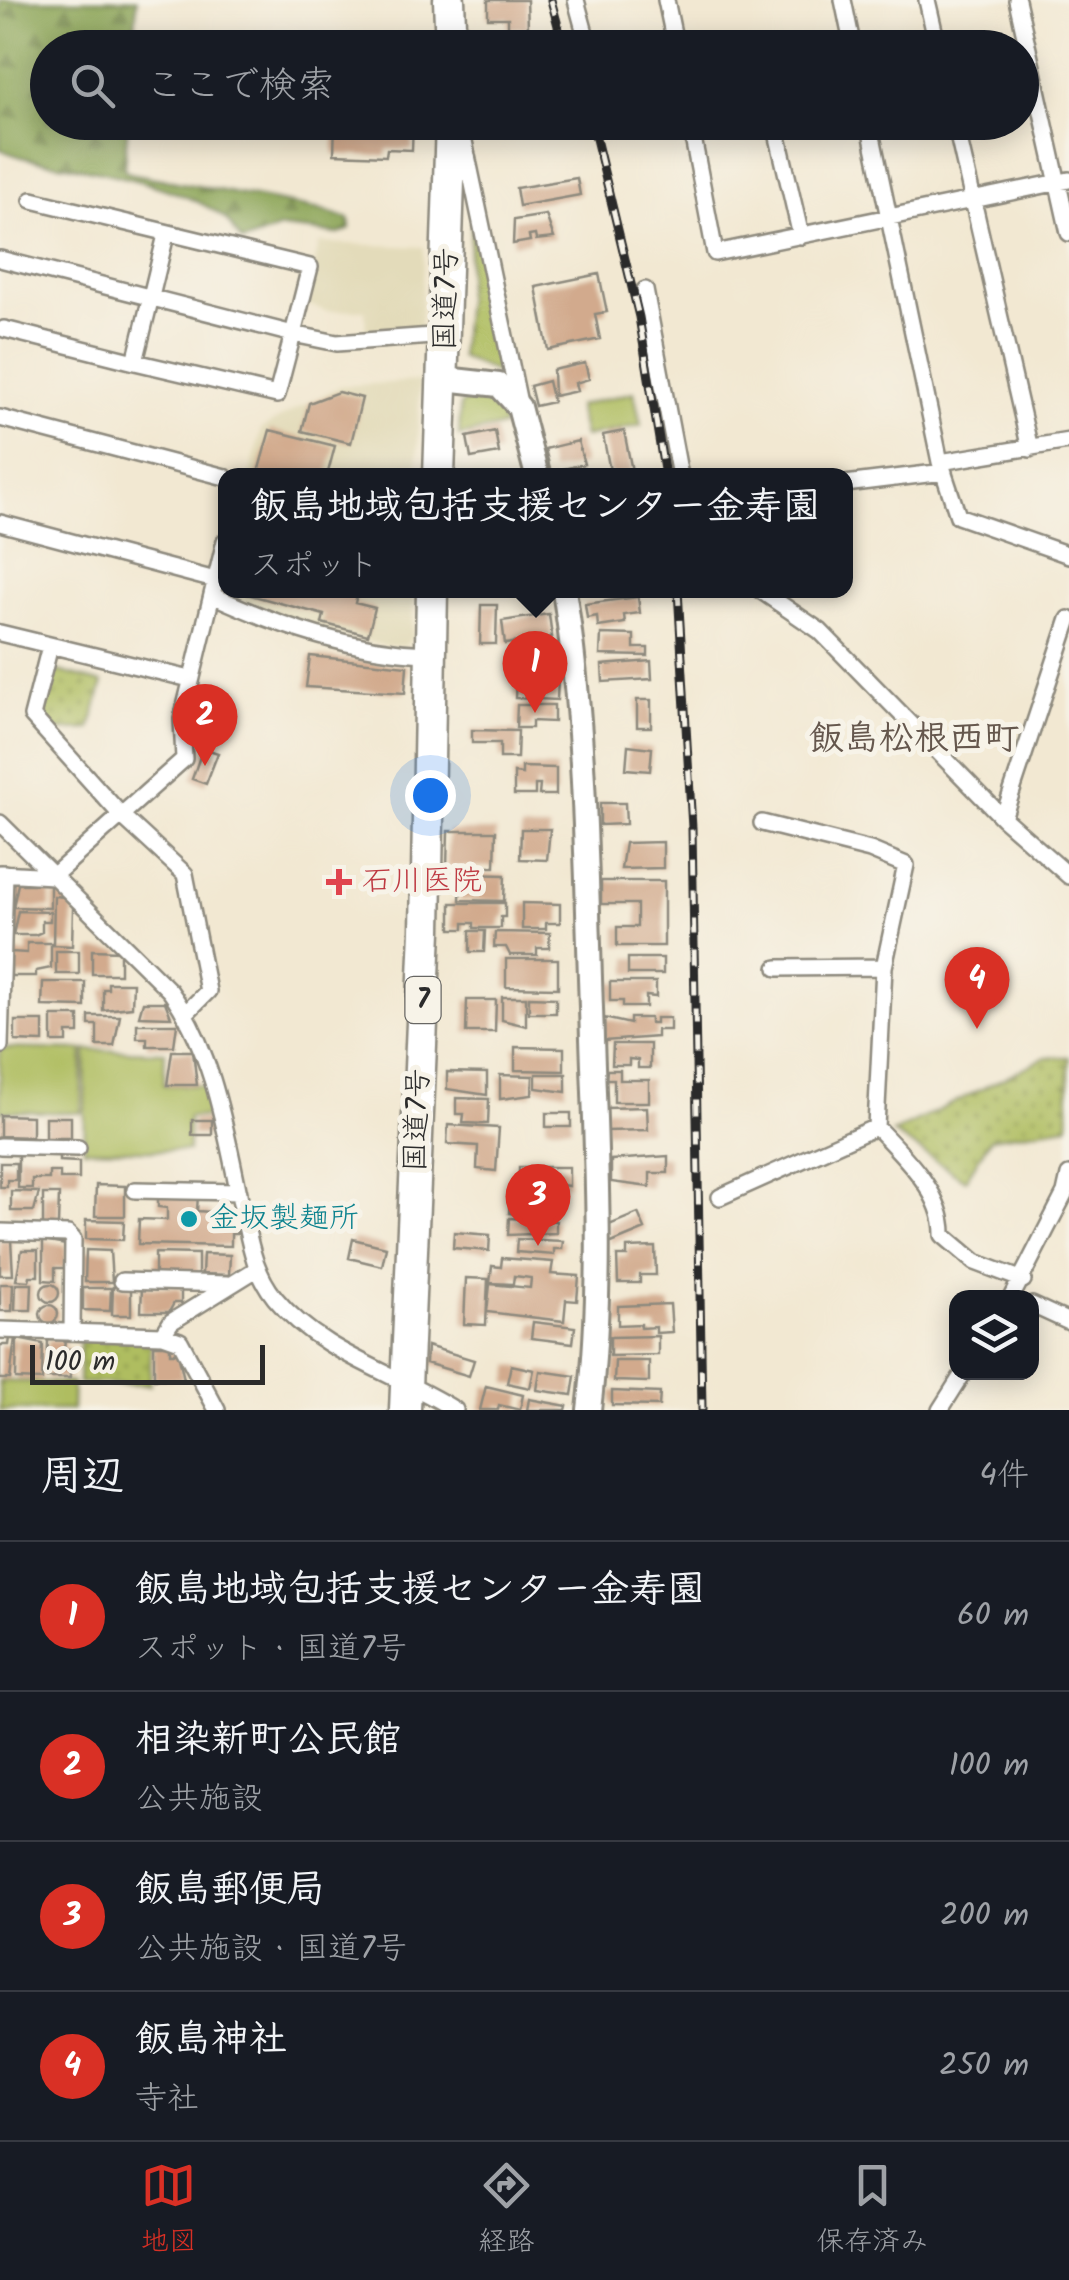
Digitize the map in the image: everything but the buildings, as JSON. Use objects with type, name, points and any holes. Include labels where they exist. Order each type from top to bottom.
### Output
[{"type":"highway","points":[[449,0],[450,30]]},
{"type":"highway","name":"国道7号","points":[[440,468],[451,140]]},
{"type":"highway","name":"国道7号","points":[[406,1395],[426,930],[432,598]]},
{"type":"street","points":[[576,0],[584,30]]},
{"type":"street","points":[[666,0],[672,30]]},
{"type":"street","points":[[843,0],[849,30]]},
{"type":"street","points":[[927,0],[934,30]]},
{"type":"street","points":[[1017,0],[1025,30]]},
{"type":"street","points":[[1039,87],[1063,181],[1069,233]]},
{"type":"street","points":[[464,140],[536,468]]},
{"type":"street","points":[[693,140],[715,253],[1063,181]]},
{"type":"street","points":[[778,140],[801,236]]},
{"type":"street","points":[[872,140],[942,467],[958,516],[1069,554]]},
{"type":"street","points":[[959,140],[1030,449]]},
{"type":"street","points":[[4,329],[277,395],[310,267],[32,200]]},
{"type":"street","points":[[135,362],[166,235]]},
{"type":"street","points":[[0,259],[338,343],[446,335]]},
{"type":"street","points":[[646,290],[679,468]]},
{"type":"street","points":[[446,379],[498,385],[520,407]]},
{"type":"street","points":[[0,418],[218,476]]},
{"type":"street","points":[[853,483],[1069,441]]},
{"type":"street","points":[[0,523],[218,589]]},
{"type":"street","points":[[0,1046],[3,873],[52,876],[184,759],[182,719],[218,570]]},
{"type":"street","points":[[233,598],[278,625],[382,652],[428,654]]},
{"type":"street","points":[[565,598],[577,672],[582,748],[594,1104],[599,1291],[589,1410]]},
{"type":"street","points":[[772,598],[820,631],[1003,818],[1069,876]]},
{"type":"street","points":[[1003,818],[1069,619]]},
{"type":"street","points":[[0,633],[190,680]]},
{"type":"street","points":[[50,646],[32,716],[121,815],[185,874],[208,991],[186,1014]]},
{"type":"street","points":[[0,823],[170,991],[186,1014],[215,1088],[256,1270],[277,1300],[336,1350],[406,1395],[455,1410]]},
{"type":"street","points":[[762,823],[870,850],[906,865],[884,967],[876,1127],[908,1160],[943,1214],[943,1235],[975,1262],[1023,1280]]},
{"type":"street","points":[[777,968],[884,967]]},
{"type":"street","points":[[720,1197],[876,1127]]},
{"type":"street","points":[[0,1146],[78,1148]]},
{"type":"street","points":[[1017,1290],[1069,1175]]},
{"type":"street","points":[[136,1190],[239,1192]]},
{"type":"street","points":[[0,1232],[68,1234],[74,1240],[72,1333]]},
{"type":"street","points":[[164,1335],[171,1322],[256,1270]]},
{"type":"street","points":[[122,1281],[228,1284]]},
{"type":"street","points":[[1039,1308],[1069,1322]]},
{"type":"street","points":[[0,1330],[164,1335],[180,1341],[216,1410]]},
{"type":"street","points":[[940,1410],[959,1380]]},
{"type":"shaded area","points":[[319,243],[424,247],[420,332],[366,335],[365,310],[326,311],[306,304]]},
{"type":"shaded area","points":[[420,381],[417,468],[252,468],[261,429],[341,386]]},
{"type":"shaded area","points":[[238,598],[413,598],[412,637],[405,646],[385,646],[264,614]]},
{"type":"green space","points":[[0,0],[137,0],[135,30],[30,30],[30,140],[127,140],[124,169],[130,173],[321,210],[349,219],[350,229],[339,234],[281,228],[243,242],[224,218],[174,192],[0,149]]},
{"type":"green space","points":[[472,220],[505,373],[502,375],[460,357]]},
{"type":"green space","points":[[634,392],[641,425],[584,437],[577,406]]},
{"type":"green space","points":[[467,400],[488,400],[502,416],[504,426],[459,436],[460,405]]},
{"type":"green space","points":[[51,669],[103,683],[90,729],[51,731],[39,716]]},
{"type":"green space","points":[[0,1048],[83,1050],[81,1113],[0,1111]]},
{"type":"green space","points":[[86,1050],[165,1052],[164,1085],[205,1086],[211,1117],[188,1117],[188,1151],[84,1149]]},
{"type":"green space","points":[[1046,1057],[1069,1057],[1068,1126],[991,1138],[965,1180],[893,1133]]},
{"type":"green space","points":[[80,1338],[151,1339],[150,1385],[79,1383]]},
{"type":"green space","points":[[0,1381],[73,1383],[72,1410],[0,1410]]},
{"type":"railway","points":[[551,0],[559,30]]},
{"type":"railway","points":[[596,140],[639,317],[664,468]]},
{"type":"railway","points":[[678,598],[692,828],[702,1410]]},
{"type":"place","name":"飯島地域包括支援センター金寿園","points":[[535,713]]},
{"type":"place","name":"相染新町公民館","points":[[205,766]]},
{"type":"place","name":"石川医院","points":[[339,882]]},
{"type":"place","name":"飯島神社","points":[[977,1029]]},
{"type":"place","name":"金坂製麺所","points":[[189,1219]]},
{"type":"place","name":"飯島郵便局","points":[[538,1246]]},
{"type":"district","name":"飯島松根西町","points":[[914,740]]}]
